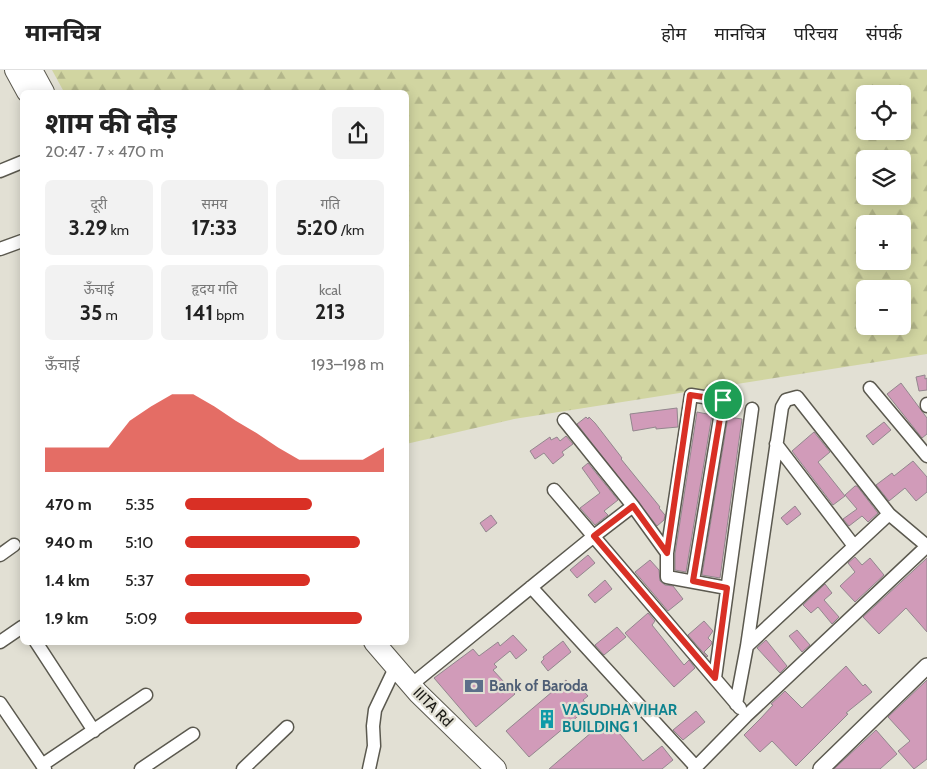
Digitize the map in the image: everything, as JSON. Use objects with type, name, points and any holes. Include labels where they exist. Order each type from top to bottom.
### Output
[{"type":"main road","points":[[15,70],[26,90]]},
{"type":"main road","points":[[32,70],[43,90]]},
{"type":"main road","name":"IIITA Rd","points":[[362,645],[392,673],[477,769]]},
{"type":"main road","name":"IIITA Rd","points":[[376,645],[392,673],[411,685],[496,769]]},
{"type":"street","points":[[0,171],[20,163]]},
{"type":"street","points":[[0,249],[20,242]]},
{"type":"street","points":[[870,388],[927,456]]},
{"type":"street","points":[[693,581],[723,400],[690,395],[667,553],[667,577],[727,588]]},
{"type":"street","points":[[531,587],[695,768],[746,716],[927,546],[889,514],[797,397],[786,400],[782,407],[736,704]]},
{"type":"street","points":[[715,678],[752,409]]},
{"type":"street","points":[[564,420],[633,506],[667,553]]},
{"type":"street","points":[[776,444],[854,546]]},
{"type":"street","points":[[554,490],[746,716]]},
{"type":"street","points":[[411,685],[633,506]]},
{"type":"street","points":[[746,646],[889,514]]},
{"type":"street","points":[[0,555],[14,545]]},
{"type":"street","points":[[0,642],[20,628]]},
{"type":"street","points":[[38,645],[94,731]]},
{"type":"street","points":[[821,769],[927,666]]},
{"type":"street","points":[[369,769],[374,746],[373,726],[375,710],[392,673]]},
{"type":"street","points":[[0,703],[44,767],[146,695]]},
{"type":"street","points":[[243,769],[287,727]]},
{"type":"street","points":[[141,769],[193,734]]},
{"type":"green space","points":[[52,70],[927,70],[927,354],[514,419],[409,443],[409,90],[63,90]]},
{"type":"building","points":[[925,375],[925,379],[927,378],[927,390],[919,391],[916,377]]},
{"type":"building","points":[[901,383],[927,418],[927,434],[922,438],[887,394]]},
{"type":"building","points":[[677,408],[678,427],[656,429],[656,427],[633,431],[630,414]]},
{"type":"building","points":[[697,412],[712,415],[686,572],[675,570],[675,554]]},
{"type":"building","points":[[586,417],[588,419],[589,417],[595,423],[660,507],[665,515],[664,520],[657,526],[577,424]]},
{"type":"building","points":[[728,417],[742,419],[720,578],[702,575]]},
{"type":"building","points":[[884,422],[891,430],[873,445],[866,436]]},
{"type":"building","points":[[814,432],[830,452],[818,462],[845,496],[833,505],[792,451]]},
{"type":"building","points":[[566,436],[573,444],[562,452],[564,455],[553,464],[544,453],[535,459],[530,451],[550,437],[551,440],[557,437],[560,441]]},
{"type":"building","points":[[913,461],[927,477],[927,492],[916,501],[905,488],[889,501],[876,485],[892,473],[894,476]]},
{"type":"building","points":[[588,463],[618,500],[604,511],[608,515],[595,525],[580,508],[600,493],[582,468]]},
{"type":"building","points":[[857,486],[878,513],[868,522],[862,516],[849,526],[843,519],[857,509],[845,495]]},
{"type":"building","points":[[795,506],[801,514],[787,525],[781,518]]},
{"type":"building","points":[[491,515],[497,523],[486,532],[480,523]]},
{"type":"building","points":[[588,555],[595,563],[577,578],[570,570]]},
{"type":"building","points":[[855,557],[862,565],[870,558],[884,575],[855,602],[840,586],[855,572],[848,563]]},
{"type":"building","points":[[927,558],[927,632],[906,608],[879,634],[863,617]]},
{"type":"building","points":[[650,560],[659,570],[660,581],[665,585],[673,586],[683,599],[668,611],[635,572]]},
{"type":"building","points":[[605,580],[612,589],[595,603],[588,595]]},
{"type":"building","points":[[825,584],[832,593],[824,600],[839,617],[832,624],[818,607],[811,613],[803,605]]},
{"type":"building","points":[[648,613],[655,621],[652,625],[684,665],[689,660],[695,668],[674,687],[625,633]]},
{"type":"building","points":[[704,621],[713,631],[708,638],[712,642],[711,645],[704,652],[707,657],[688,635]]},
{"type":"building","points":[[617,627],[626,637],[604,655],[595,645]]},
{"type":"building","points":[[797,630],[810,645],[802,652],[789,636]]},
{"type":"building","name":"Bank of Baroda","points":[[513,635],[527,650],[516,659],[510,651],[494,664],[497,667],[493,670],[515,694],[476,727],[434,678],[473,649],[479,656],[498,642],[500,646]]},
{"type":"building","points":[[766,640],[787,666],[780,673],[757,648]]},
{"type":"building","points":[[563,641],[571,652],[548,671],[541,662],[544,659],[543,657]]},
{"type":"building","points":[[846,666],[863,686],[865,684],[872,692],[846,713],[848,714],[796,766],[772,741],[760,752],[744,735],[785,691],[802,708]]},
{"type":"building","name":"VASUDHA VIHAR BUILDING 1","points":[[566,680],[576,691],[580,687],[588,696],[583,700],[589,707],[529,757],[506,731]]},
{"type":"building","points":[[927,680],[927,759],[914,769],[898,751],[910,741],[888,717]]},
{"type":"building","points":[[696,711],[705,722],[683,740],[673,730]]},
{"type":"building","points":[[607,719],[643,761],[662,746],[673,760],[662,769],[549,769]]},
{"type":"building","points":[[876,730],[897,754],[880,769],[834,769]]},
{"type":"place","name":"Bank of Baroda","points":[[474,686]]},
{"type":"place","name":"VASUDHA VIHAR BUILDING 1","points":[[547,719]]},
{"type":"route","points":[[690,395],[723,400],[693,581],[727,588],[715,678],[594,536],[633,506],[667,553],[690,395]]}]
